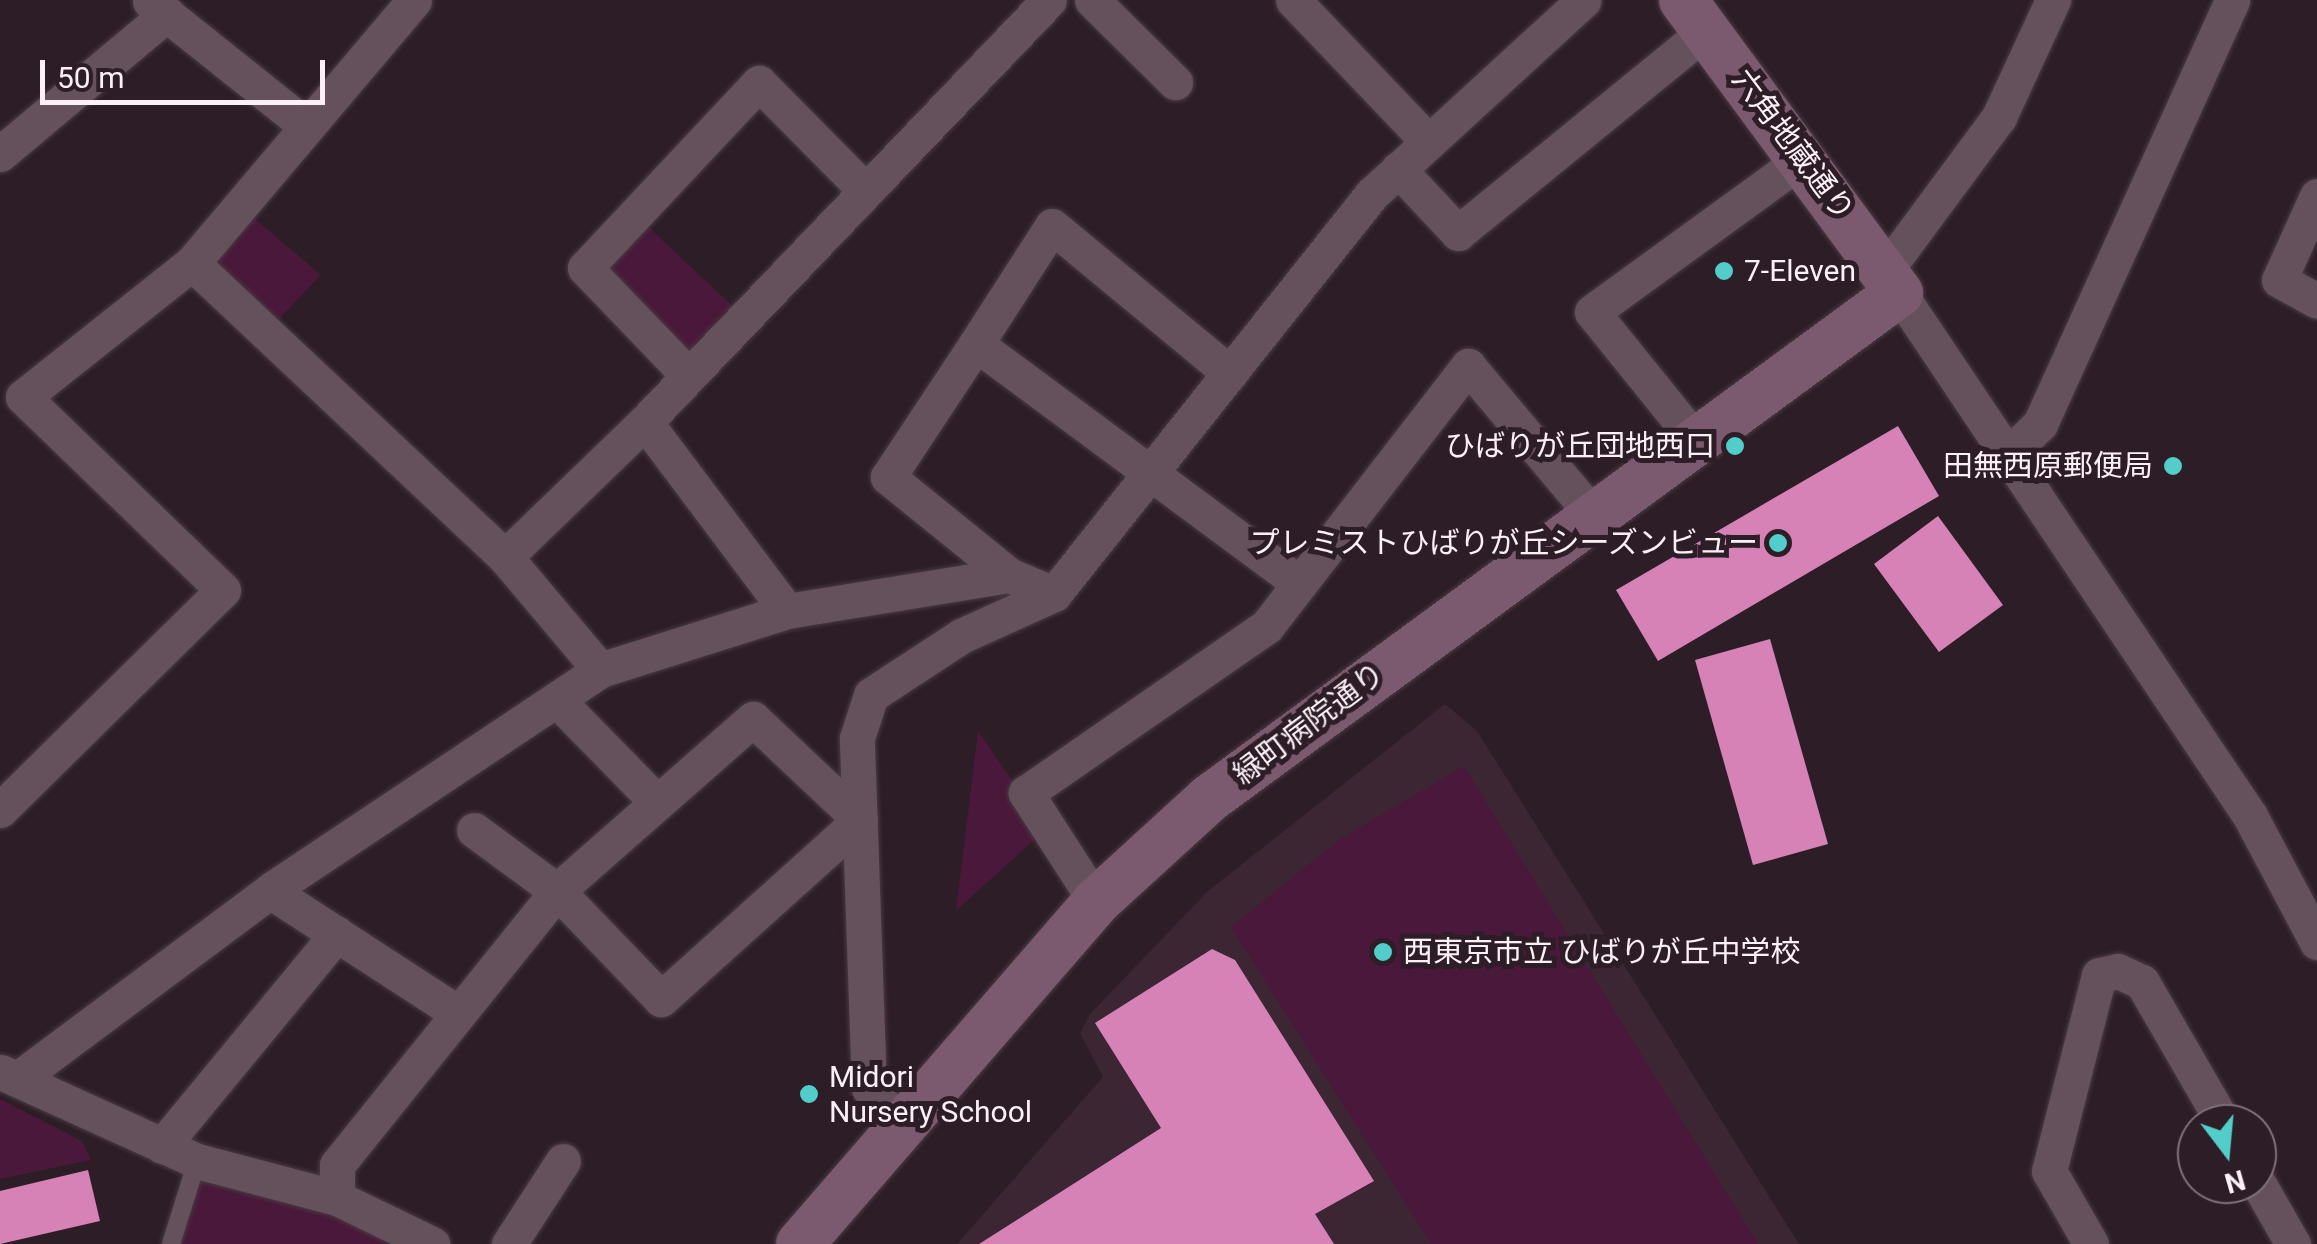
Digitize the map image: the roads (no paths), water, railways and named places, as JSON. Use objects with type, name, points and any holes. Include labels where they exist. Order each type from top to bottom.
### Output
[{"type":"street","points":[[0,810],[223,590],[12,386],[192,263],[304,124],[414,0]]},
{"type":"street","points":[[1092,0],[1175,82]]},
{"type":"street","points":[[1292,0],[1427,140]]},
{"type":"street","points":[[902,1126],[869,1088],[857,738],[871,695],[961,636],[1054,594],[1398,170],[1584,0]]},
{"type":"street","points":[[2053,0],[1999,117],[1892,282],[2250,816],[2317,942]]},
{"type":"street","points":[[2008,455],[2040,424],[2232,0]]},
{"type":"street","points":[[505,557],[690,376],[1046,1]]},
{"type":"street","points":[[0,154],[158,7],[304,124]]},
{"type":"street","points":[[1398,170],[1458,234],[1695,15]]},
{"type":"street","name":"六角地蔵通り","points":[[1695,15],[1892,282]]},
{"type":"street","points":[[690,376],[585,268],[759,83],[866,191]]},
{"type":"street","points":[[1697,442],[1592,312],[1804,158]]},
{"type":"street","points":[[2317,196],[2279,280],[2317,300]]},
{"type":"street","points":[[1054,594],[1009,575],[888,478],[1052,226],[1230,373]]},
{"type":"street","points":[[192,263],[505,557],[600,670]]},
{"type":"street","name":"緑町病院通り","points":[[800,1244],[1096,902],[1210,798],[1697,442],[1892,282]]},
{"type":"street","points":[[976,344],[1300,584]]},
{"type":"street","points":[[1096,902],[1026,793],[1266,626],[1468,366],[1594,516]]},
{"type":"street","points":[[644,422],[787,611]]},
{"type":"street","points":[[432,1244],[337,1198],[196,1161],[10,1075],[270,891],[600,670],[787,611],[1009,575]]},
{"type":"street","points":[[556,700],[658,802]]},
{"type":"street","points":[[337,1198],[337,1165],[557,891],[753,719],[860,820]]},
{"type":"street","points":[[474,830],[557,891],[661,998],[860,820]]},
{"type":"street","points":[[270,891],[458,1014]]},
{"type":"street","points":[[162,1146],[337,934]]},
{"type":"street","points":[[2091,1244],[2050,1171],[2099,975],[2118,971],[2142,982],[2212,1104]]},
{"type":"street","points":[[509,1244],[563,1161]]},
{"type":"street","points":[[2271,1204],[2294,1244]]},
{"type":"lane","points":[[171,1244],[196,1161]]},
{"type":"place","name":"7-Eleven","points":[[1724,271]]},
{"type":"place","name":"ひばりが丘団地西口","points":[[1735,446]]},
{"type":"place","name":"田無西原郵便局","points":[[2173,466]]},
{"type":"place","name":"プレミストひばりが丘シーズンビュー","points":[[1778,543]]},
{"type":"place","name":"西東京市立 ひばりが丘中学校","points":[[1383,952]]},
{"type":"place","name":"Midori Nursery School","points":[[809,1094]]}]
